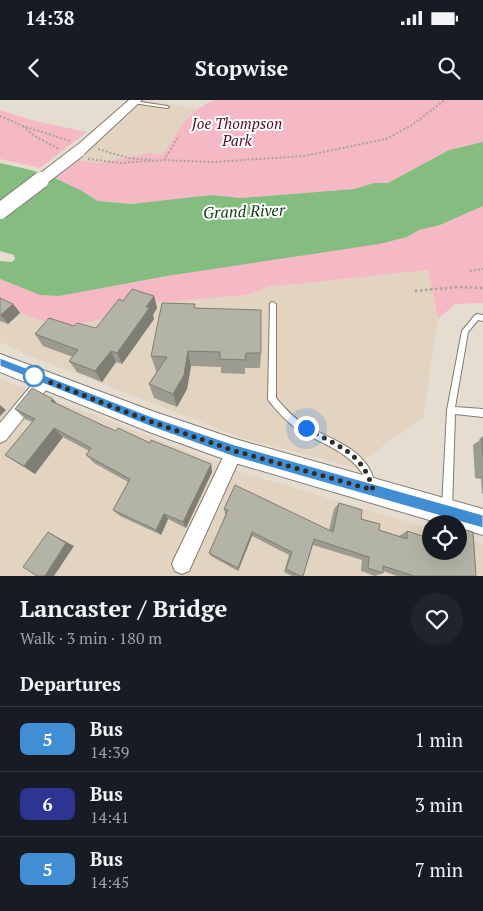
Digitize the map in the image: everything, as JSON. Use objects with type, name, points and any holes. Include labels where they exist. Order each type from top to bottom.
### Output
[{"type":"main road","points":[[0,211],[82,150],[135,101]]},
{"type":"main road","points":[[0,363],[152,422],[235,451],[483,522]]},
{"type":"street","points":[[0,435],[45,380]]},
{"type":"street","points":[[182,564],[235,451]]},
{"type":"lane","points":[[135,101],[167,107]]},
{"type":"lane","points":[[273,304],[272,399],[290,419],[355,456],[368,472],[373,490]]},
{"type":"lane","points":[[446,511],[451,410],[465,331],[477,318],[483,318]]},
{"type":"lane","points":[[451,410],[483,412]]},
{"type":"path","points":[[0,116],[82,150],[120,163],[164,160],[214,162],[304,156],[375,142],[396,135],[412,126],[445,100]]},
{"type":"path","points":[[23,126],[33,135],[64,152]]},
{"type":"path","points":[[164,160],[179,136]]},
{"type":"path","points":[[82,150],[157,161]]},
{"type":"path","points":[[470,271],[483,269]]},
{"type":"path","points":[[415,291],[456,287],[483,288]]},
{"type":"shaded area","points":[[145,100],[197,109],[190,114],[163,155],[149,153],[100,163],[78,160]]},
{"type":"shaded area","points":[[428,270],[438,319],[423,418],[353,467],[248,440],[35,358],[0,342],[0,302],[30,317],[145,301],[167,302],[247,295],[268,287]]},
{"type":"shaded area","points":[[0,379],[245,473],[422,526],[422,560],[467,560],[467,539],[483,544],[483,576],[0,576],[0,530],[2,527],[0,526]]},
{"type":"green space","name":"Joe Thompson Park","points":[[215,100],[483,100],[483,142],[449,150],[388,183],[354,189],[241,198],[211,195],[131,204],[98,201],[55,178],[78,160],[100,163],[149,153],[163,155],[184,122],[197,110]]},
{"type":"green space","points":[[0,110],[31,120],[87,132],[40,168],[0,159]]},
{"type":"green space","points":[[483,206],[483,303],[455,304],[438,319],[428,270],[268,287],[247,295],[167,302],[145,301],[98,320],[67,327],[30,317],[0,302],[0,279],[40,295],[59,296],[167,276],[407,237],[419,230],[440,225]]},
{"type":"water","name":"Grand River","points":[[483,142],[483,206],[440,225],[419,230],[407,237],[379,244],[167,276],[59,296],[40,295],[0,279],[0,261],[12,262],[15,259],[14,255],[0,251],[0,163],[55,178],[98,201],[131,204],[211,195],[241,198],[354,189],[374,183],[388,183],[449,150]]},
{"type":"building","points":[[132,289],[154,296],[146,307],[150,307],[117,353],[111,351],[95,371],[69,361],[78,350],[35,334],[49,318],[74,326],[77,323],[96,328],[119,299],[123,301]]},
{"type":"building","points":[[0,298],[13,304],[1,315],[0,315]]},
{"type":"building","points":[[162,303],[195,304],[194,308],[261,310],[261,353],[246,353],[245,360],[220,359],[220,352],[188,351],[184,375],[173,394],[149,384],[167,357],[151,356]]},
{"type":"building","points":[[32,388],[53,399],[51,401],[116,431],[118,428],[150,443],[151,440],[211,464],[183,522],[164,514],[156,530],[113,510],[130,479],[86,455],[91,448],[54,428],[24,466],[5,455],[35,419],[15,409]]},
{"type":"building","points":[[235,485],[333,532],[339,503],[362,510],[361,519],[380,524],[379,530],[407,539],[407,531],[422,536],[422,560],[467,560],[467,530],[473,532],[476,576],[414,576],[383,566],[383,573],[368,568],[369,557],[314,539],[303,576],[300,576],[286,569],[292,552],[252,532],[238,568],[209,553],[228,510],[224,509]]},
{"type":"building","points":[[48,532],[66,543],[45,576],[37,576],[23,567]]},
{"type":"bus line","name":"5","points":[[0,363],[152,422],[235,451],[483,522]]},
{"type":"route","points":[[34,376],[152,422],[235,451],[373,490],[368,472],[355,456],[306,428]]}]
